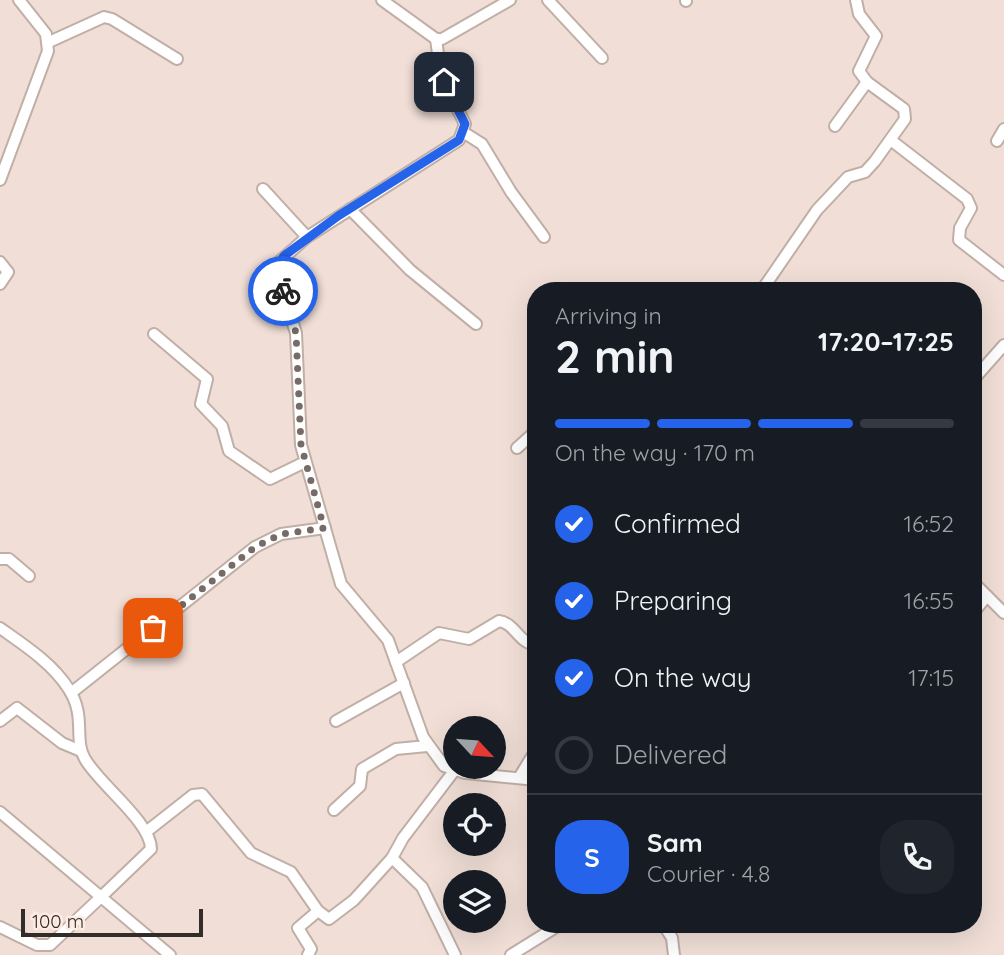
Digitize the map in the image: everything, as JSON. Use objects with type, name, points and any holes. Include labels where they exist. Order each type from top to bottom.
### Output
[{"type":"street","points":[[0,180],[30,106],[49,42],[46,34],[19,0]]},
{"type":"street","points":[[382,0],[436,39],[441,76],[463,117],[463,132],[453,146],[307,237],[279,261],[277,274],[295,323],[298,422],[305,462],[341,584],[384,633],[427,746],[443,765]]},
{"type":"street","points":[[436,39],[460,29],[510,0]]},
{"type":"street","points":[[548,0],[602,58]]},
{"type":"street","points":[[768,282],[817,210],[848,177],[865,172],[892,141],[906,114],[896,103],[867,82],[859,71],[876,36],[859,14],[856,0]]},
{"type":"street","points":[[49,42],[104,17],[112,19],[177,59]]},
{"type":"street","points":[[835,126],[867,82]]},
{"type":"street","points":[[997,141],[1004,129]]},
{"type":"street","points":[[463,132],[482,144],[511,192],[544,237]]},
{"type":"street","points":[[892,141],[967,199],[971,208],[960,228],[959,240],[1004,275]]},
{"type":"street","points":[[263,189],[307,237]]},
{"type":"street","points":[[350,209],[410,270],[476,324]]},
{"type":"street","points":[[0,262],[8,272],[0,285]]},
{"type":"street","points":[[154,334],[207,379],[201,404],[222,426],[229,451],[270,480],[305,462]]},
{"type":"street","points":[[982,370],[1004,345]]},
{"type":"street","points":[[517,448],[527,439]]},
{"type":"street","points":[[71,693],[255,547],[281,534],[324,528]]},
{"type":"street","points":[[0,559],[9,559],[29,576]]},
{"type":"street","points":[[982,591],[1004,613]]},
{"type":"street","points":[[982,602],[987,596]]},
{"type":"street","points":[[396,662],[439,633],[469,639],[499,621],[508,623],[527,643]]},
{"type":"street","points":[[0,628],[34,653],[71,693],[81,716],[81,751],[90,767],[146,832],[151,849],[56,942],[39,950],[0,928]]},
{"type":"street","points":[[336,721],[404,683]]},
{"type":"street","points":[[0,721],[17,708],[62,743],[81,751]]},
{"type":"street","points":[[334,810],[360,786],[362,769],[391,750],[427,746]]},
{"type":"street","points":[[520,776],[527,765]]},
{"type":"street","points":[[506,775],[527,778]]},
{"type":"street","points":[[146,832],[193,795],[202,794],[251,853],[291,872],[326,919],[354,900],[392,858],[403,838],[448,779]]},
{"type":"street","points":[[0,812],[170,955]]},
{"type":"street","points":[[392,858],[422,887],[455,955]]},
{"type":"street","points":[[309,955],[312,949],[298,928],[318,911]]},
{"type":"street","points":[[511,955],[546,933]]},
{"type":"street","points":[[669,933],[674,955]]},
{"type":"way so far","points":[[153,628],[268,539],[281,534],[324,528],[301,445],[295,323],[283,291]]},
{"type":"route","points":[[283,291],[278,280],[277,266],[285,255],[338,216],[392,185],[459,140],[465,124],[444,82]]}]
